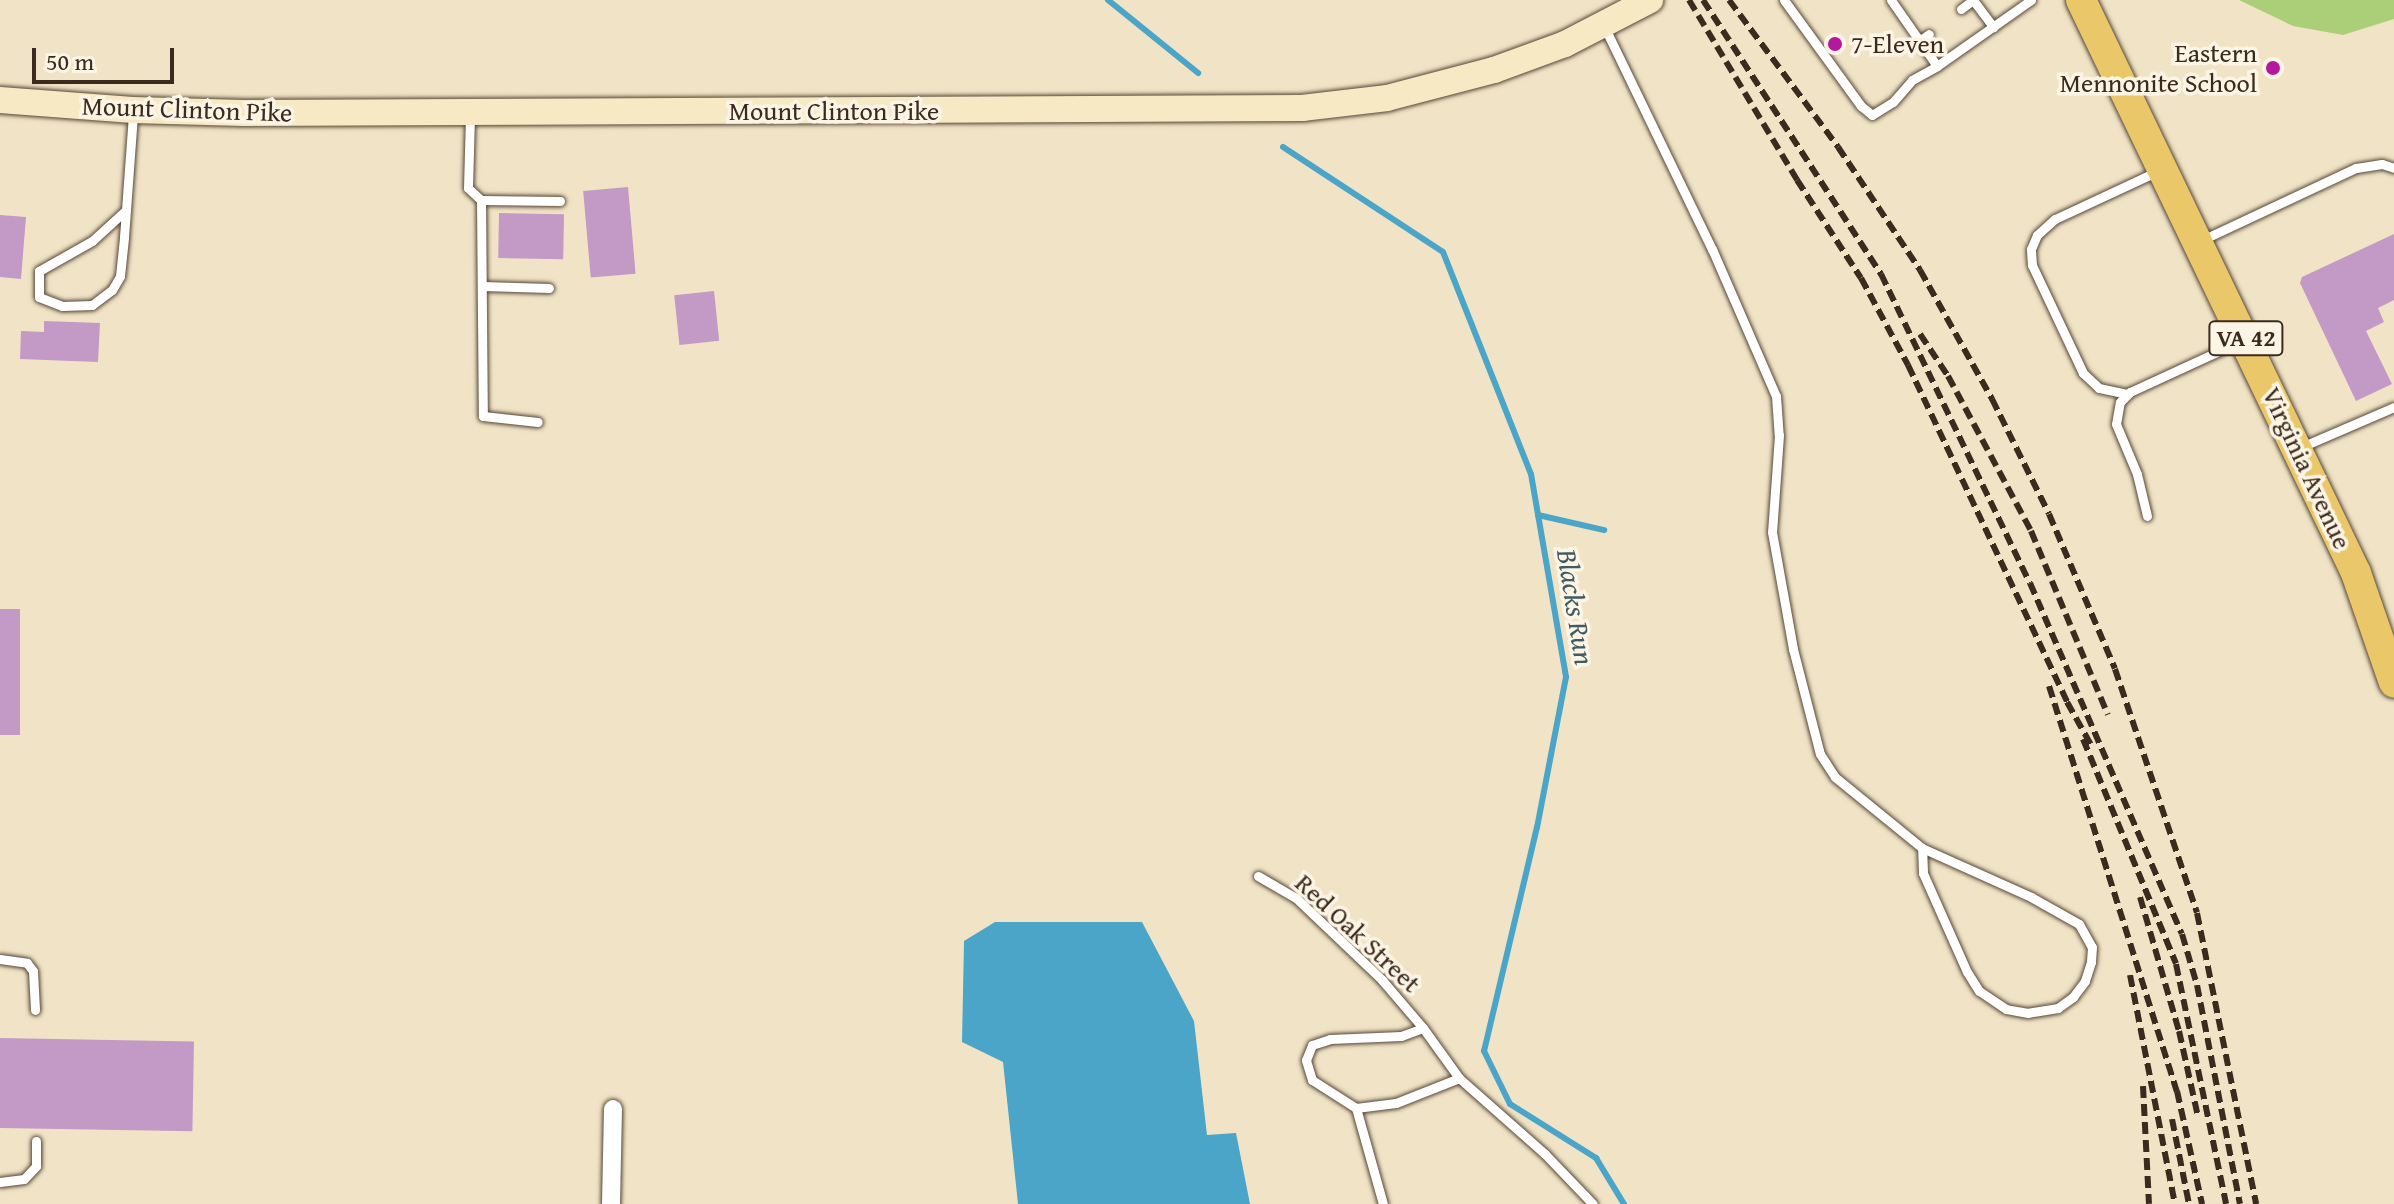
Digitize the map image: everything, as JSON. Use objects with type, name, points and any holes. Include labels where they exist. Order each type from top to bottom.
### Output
[{"type":"main road","name":"Mount Clinton Pike","points":[[0,100],[133,110],[470,112],[1302,108],[1387,98],[1458,81],[1530,58],[1604,26],[1650,0]]},
{"type":"main road","name":"Virginia Avenue","points":[[2081,0],[2388,638],[2394,683]]},
{"type":"street","points":[[611,1204],[613,1109]]},
{"type":"lane","points":[[1784,0],[1861,106],[1872,115],[1893,102],[1912,80],[2031,0]]},
{"type":"lane","points":[[1891,0],[1904,9],[1919,41],[1937,66]]},
{"type":"lane","points":[[1961,9],[1973,0],[1993,27]]},
{"type":"lane","points":[[1604,26],[1712,249],[1776,396],[1779,435],[1772,532],[1793,649],[1820,754],[1835,777],[1922,848],[2031,897],[2079,924],[2092,947],[2091,962],[2085,981],[2073,997],[2058,1008],[2028,1013],[2006,1009],[1979,991],[1967,972],[1923,873],[1922,848]]},
{"type":"lane","points":[[1919,41],[1929,34]]},
{"type":"lane","points":[[126,210],[92,241],[39,271],[39,297],[62,306],[92,305],[112,290],[120,276],[126,210],[133,110]]},
{"type":"lane","points":[[470,112],[468,188],[481,200],[560,201]]},
{"type":"lane","points":[[2199,241],[2356,168],[2382,164],[2394,168]]},
{"type":"lane","points":[[2127,394],[2105,391],[2083,373],[2032,265],[2031,249],[2037,235],[2055,219],[2125,189],[2164,168]]},
{"type":"lane","points":[[481,200],[483,416],[538,422]]},
{"type":"lane","points":[[482,286],[549,288]]},
{"type":"lane","points":[[2147,516],[2137,474],[2116,424],[2118,406],[2127,394],[2246,338]]},
{"type":"lane","points":[[2298,449],[2394,407]]},
{"type":"lane","name":"Red Oak Street","points":[[1258,876],[1296,898],[1382,980],[1423,1028],[1459,1078],[1545,1154],[1593,1204]]},
{"type":"lane","points":[[0,959],[27,963],[33,971],[35,1010]]},
{"type":"lane","name":"Red Oak Street","points":[[1356,1108],[1312,1080],[1306,1060],[1312,1045],[1330,1039],[1401,1036],[1423,1028]]},
{"type":"lane","points":[[1383,1204],[1356,1108],[1396,1103],[1459,1078]]},
{"type":"lane","points":[[0,1182],[24,1179],[36,1166],[36,1141]]},
{"type":"green space","points":[[2239,0],[2394,0],[2394,19],[2343,35],[2293,26]]},
{"type":"water","points":[[995,922],[1142,922],[1194,1021],[1207,1135],[1236,1133],[1250,1204],[1018,1204],[1003,1062],[962,1042],[964,941]]},
{"type":"building","points":[[628,187],[636,274],[591,278],[583,191]]},
{"type":"building","points":[[499,213],[564,214],[563,259],[498,258]]},
{"type":"building","points":[[0,215],[26,217],[21,279],[0,277]]},
{"type":"building","points":[[2394,234],[2394,300],[2378,308],[2384,322],[2366,331],[2392,384],[2356,401],[2300,283],[2302,277]]},
{"type":"building","points":[[714,291],[719,341],[679,345],[674,295]]},
{"type":"building","points":[[44,321],[100,323],[98,362],[20,359],[21,331],[44,332]]},
{"type":"building","points":[[0,609],[20,609],[20,735],[0,735]]},
{"type":"building","points":[[0,1038],[194,1041],[192,1131],[0,1128]]},
{"type":"waterway","name":"Blacks Run","points":[[1108,0],[1198,73]]},
{"type":"waterway","name":"Blacks Run","points":[[1283,147],[1443,252],[1531,474],[1566,677],[1537,827],[1484,1051],[1510,1104],[1596,1158],[1624,1204]]},
{"type":"waterway","points":[[1538,515],[1604,530]]},
{"type":"railway","points":[[1689,0],[1797,180],[1861,278],[1908,365],[2067,702],[2091,745]]},
{"type":"railway","points":[[1703,0],[1881,274],[2030,583],[2182,934],[2197,985],[2240,1204]]},
{"type":"railway","points":[[1729,0],[1838,147],[1920,270],[1992,399],[2049,514],[2115,669],[2197,913],[2256,1204]]},
{"type":"railway","points":[[1920,334],[1948,376],[2031,531],[2108,715]]},
{"type":"railway","points":[[2049,686],[2177,1091],[2202,1204]]},
{"type":"railway","points":[[2083,739],[2176,964],[2226,1204]]},
{"type":"railway","points":[[2140,897],[2179,1031],[2198,1117]]},
{"type":"railway","points":[[2130,975],[2175,1204]]},
{"type":"railway","points":[[2143,1086],[2149,1204]]},
{"type":"railway","points":[[2172,1119],[2189,1204]]},
{"type":"place","name":"7-Eleven","points":[[1835,44]]},
{"type":"place","name":"Eastern Mennonite School","points":[[2273,68]]}]
